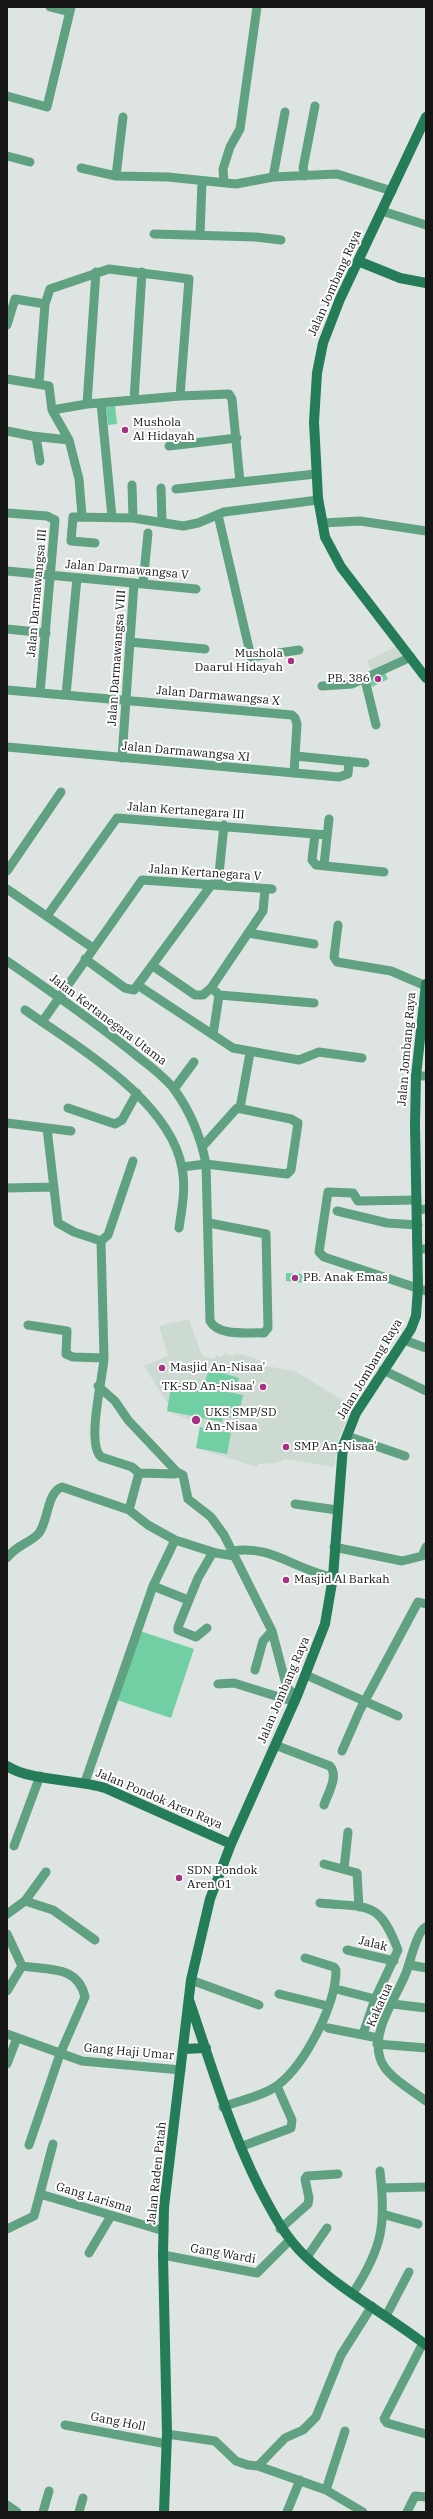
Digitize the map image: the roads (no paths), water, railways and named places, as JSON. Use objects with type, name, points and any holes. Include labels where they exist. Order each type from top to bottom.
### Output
[{"type":"main road","name":"Jalan Jombang Raya","points":[[426,117],[358,261],[323,343],[317,373],[314,422],[318,500],[325,537],[341,567],[426,678]]},
{"type":"main road","points":[[358,261],[400,278],[426,283]]},
{"type":"main road","name":"Jalan Jombang Raya","points":[[231,1844],[296,1699],[325,1624],[333,1577],[334,1547],[343,1446],[356,1413],[404,1340],[416,1316],[422,1290],[422,1237],[418,1225],[420,1206],[421,1076],[426,989]]},
{"type":"main road","name":"Jalan Pondok Aren Raya","points":[[7,1766],[21,1773],[86,1782],[105,1788],[231,1844]]},
{"type":"main road","name":"Jalan Raden Patah","points":[[164,2512],[167,2439],[163,2255],[166,2192],[181,2070],[188,1996],[210,1899],[231,1844]]},
{"type":"main road","points":[[188,1996],[206,2048],[223,2107],[240,2147],[280,2229],[307,2258],[424,2344]]},
{"type":"main road","points":[[183,2049],[206,2048]]},
{"type":"street","points":[[7,96],[47,107],[71,10],[50,7]]},
{"type":"street","points":[[224,184],[223,169],[230,147],[240,129],[257,7]]},
{"type":"street","points":[[305,176],[303,168],[315,106]]},
{"type":"street","points":[[273,177],[285,112]]},
{"type":"street","points":[[116,176],[123,117]]},
{"type":"street","points":[[7,156],[30,162]]},
{"type":"street","points":[[81,168],[116,176],[168,177],[224,184],[244,184],[273,177],[341,175],[392,191]]},
{"type":"street","points":[[200,235],[202,182]]},
{"type":"street","points":[[382,211],[426,226]]},
{"type":"street","points":[[154,234],[280,240]]},
{"type":"street","points":[[39,384],[45,304],[50,289],[96,272],[109,270],[142,272],[186,277],[190,280],[180,396]]},
{"type":"street","points":[[87,404],[96,272]]},
{"type":"street","points":[[134,400],[142,272]]},
{"type":"street","points":[[7,325],[14,299],[45,304]]},
{"type":"street","points":[[7,379],[50,387],[52,410],[69,440],[79,479],[82,516]]},
{"type":"street","points":[[52,410],[87,404],[180,396],[231,395],[237,438],[240,482]]},
{"type":"street","points":[[101,403],[112,517]]},
{"type":"street","points":[[7,431],[36,437],[69,440]]},
{"type":"street","points":[[36,437],[40,462]]},
{"type":"street","points":[[169,446],[237,438]]},
{"type":"street","points":[[176,489],[316,474]]},
{"type":"street","points":[[132,486],[133,518]]},
{"type":"street","points":[[161,488],[162,522]]},
{"type":"street","points":[[95,543],[71,541],[72,518],[82,516],[133,518],[190,525],[224,512],[318,500]]},
{"type":"street","name":"Jalan Darmawangsa III","points":[[7,513],[47,516],[55,520],[40,693]]},
{"type":"street","points":[[218,515],[251,658],[300,650]]},
{"type":"street","points":[[322,523],[360,522],[426,531]]},
{"type":"street","name":"Jalan Darmawangsa VIII","points":[[122,758],[130,642],[148,534]]},
{"type":"street","name":"Jalan Darmawangsa V","points":[[7,571],[196,589]]},
{"type":"street","points":[[66,695],[77,578]]},
{"type":"street","points":[[7,629],[46,633]]},
{"type":"street","points":[[130,642],[206,649]]},
{"type":"street","points":[[322,686],[352,684],[365,680],[411,657]]},
{"type":"street","points":[[365,680],[376,725]]},
{"type":"street","points":[[7,690],[126,700]]},
{"type":"street","name":"Jalan Darmawangsa X","points":[[126,700],[292,715],[297,724],[296,756]]},
{"type":"street","name":"Jalan Darmawangsa XI","points":[[7,747],[344,777],[348,774],[349,761]]},
{"type":"street","points":[[294,773],[296,756],[365,762]]},
{"type":"street","points":[[7,871],[61,792]]},
{"type":"street","name":"Jalan Kertanegara III","points":[[47,916],[117,818],[224,825],[327,835]]},
{"type":"street","points":[[324,865],[329,819]]},
{"type":"street","points":[[85,959],[125,988],[134,990],[139,986],[215,884],[224,825]]},
{"type":"street","points":[[315,834],[312,860],[316,865],[384,872]]},
{"type":"street","name":"Jalan Kertanegara V","points":[[42,1022],[142,880],[215,884],[268,889],[265,907],[248,933]]},
{"type":"street","points":[[7,889],[93,948]]},
{"type":"street","points":[[338,925],[334,957],[337,962],[391,971],[426,989]]},
{"type":"street","points":[[153,966],[197,996],[203,995],[211,988],[248,933],[314,944]]},
{"type":"street","name":"Jalan Kertanegara Utama","points":[[7,961],[156,1071],[174,1089],[203,1146],[206,1164],[209,1223],[210,1321],[213,1326],[229,1332],[264,1333],[268,1328],[266,1234],[209,1223]]},
{"type":"street","points":[[139,986],[233,1048],[250,1053],[299,1060],[320,1052],[362,1058]]},
{"type":"street","points":[[211,988],[220,995],[314,1003]]},
{"type":"street","points":[[212,1034],[220,995]]},
{"type":"street","points":[[24,1010],[137,1093],[164,1125],[176,1146],[182,1167],[184,1193],[179,1228]]},
{"type":"street","points":[[240,1108],[250,1053]]},
{"type":"street","points":[[174,1089],[194,1062]]},
{"type":"street","points":[[68,1108],[115,1124],[122,1120],[137,1093]]},
{"type":"street","points":[[182,1167],[206,1164],[283,1175],[291,1170],[297,1121],[240,1108],[234,1110],[203,1146]]},
{"type":"street","points":[[7,1123],[71,1131]]},
{"type":"street","points":[[47,1128],[58,1223],[74,1232],[100,1241]]},
{"type":"street","points":[[100,1241],[108,1235],[133,1161]]},
{"type":"street","points":[[7,1188],[54,1187]]},
{"type":"street","points":[[420,1206],[373,1201],[358,1201],[354,1194],[351,1193],[327,1193],[320,1255],[422,1290]]},
{"type":"street","points":[[373,1201],[373,1218]]},
{"type":"street","points":[[337,1211],[373,1218],[387,1223],[418,1225]]},
{"type":"street","points":[[100,1241],[104,1358],[103,1374],[98,1386],[97,1453],[132,1467],[139,1473],[174,1474],[177,1472]]},
{"type":"street","points":[[28,1325],[34,1328],[67,1331],[66,1354],[73,1357],[104,1358]]},
{"type":"street","points":[[404,1340],[426,1348]]},
{"type":"street","points":[[383,1370],[426,1391]]},
{"type":"street","points":[[98,1386],[115,1401],[128,1420],[177,1472],[183,1475],[185,1480],[186,1496],[211,1518],[234,1554],[272,1631],[287,1688],[296,1699]]},
{"type":"street","points":[[347,1436],[405,1456]]},
{"type":"street","points":[[129,1510],[139,1473]]},
{"type":"street","points":[[7,1558],[19,1545],[38,1535],[55,1493],[60,1488],[67,1488],[129,1510],[148,1525],[175,1540],[213,1552],[234,1554],[242,1549],[265,1550],[305,1568],[333,1577]]},
{"type":"street","points":[[295,1504],[337,1510]]},
{"type":"street","points":[[86,1782],[154,1586],[175,1540]]},
{"type":"street","points":[[334,1547],[402,1561],[422,1556],[426,1547]]},
{"type":"street","points":[[207,1628],[196,1637],[178,1630],[188,1600],[213,1552]]},
{"type":"street","points":[[154,1586],[188,1600]]},
{"type":"street","points":[[342,1751],[365,1700],[422,1603]]},
{"type":"street","points":[[255,1670],[263,1641],[272,1631]]},
{"type":"street","points":[[306,1675],[398,1716]]},
{"type":"street","points":[[218,1684],[234,1683],[296,1699]]},
{"type":"street","points":[[275,1745],[330,1766],[333,1770],[334,1776],[324,1805]]},
{"type":"street","points":[[14,1846],[40,1776]]},
{"type":"street","points":[[344,1869],[348,1832]]},
{"type":"street","points":[[324,1864],[355,1871],[358,1876],[359,1907]]},
{"type":"street","points":[[7,1914],[25,1901],[46,1872]]},
{"type":"street","points":[[25,1901],[53,1910],[95,1940]]},
{"type":"street","points":[[320,1903],[372,1909],[382,1916],[389,1925],[406,1955],[426,1968]]},
{"type":"street","name":"Kakatua","points":[[426,1927],[419,1933],[406,1955],[393,2004],[372,2038],[383,2066],[426,2101]]},
{"type":"street","points":[[7,1934],[22,1966]]},
{"type":"street","name":"Jalak","points":[[347,1950],[394,1961]]},
{"type":"street","points":[[372,2038],[375,1999],[394,1961],[406,1955]]},
{"type":"street","points":[[223,2107],[277,2086],[292,2071],[316,2036],[328,2006],[336,1970],[334,1967],[305,1958]]},
{"type":"street","points":[[7,1990],[22,1966]]},
{"type":"street","points":[[22,1966],[67,1972],[78,1979],[85,1996],[60,2054],[29,2145]]},
{"type":"street","points":[[191,1980],[259,2005]]},
{"type":"street","points":[[340,1990],[375,1999]]},
{"type":"street","points":[[278,1994],[328,2006]]},
{"type":"street","points":[[393,2004],[426,2008]]},
{"type":"street","points":[[328,2028],[426,2048]]},
{"type":"street","name":"Gang Haji Umar","points":[[7,2034],[60,2054],[90,2062],[181,2070]]},
{"type":"street","points":[[7,2064],[17,2038]]},
{"type":"street","points":[[240,2147],[291,2128],[292,2120],[277,2086]]},
{"type":"street","points":[[7,2229],[31,2219],[40,2194],[53,2144]]},
{"type":"street","points":[[353,2293],[371,2265],[377,2250],[382,2214],[382,2188],[380,2171]]},
{"type":"street","points":[[280,2229],[308,2204],[309,2198],[305,2179],[307,2176],[338,2174]]},
{"type":"street","points":[[382,2188],[426,2187]]},
{"type":"street","name":"Gang Larisma","points":[[40,2194],[164,2232]]},
{"type":"street","points":[[382,2214],[418,2224]]},
{"type":"street","points":[[89,2253],[111,2216]]},
{"type":"street","points":[[307,2258],[326,2228]]},
{"type":"street","name":"Gang Wardi","points":[[163,2255],[257,2273],[290,2240]]},
{"type":"street","points":[[386,2316],[409,2272]]},
{"type":"street","points":[[258,2466],[285,2438],[303,2430],[316,2417],[341,2355],[372,2306]]},
{"type":"street","points":[[424,2344],[385,2417],[385,2422],[426,2434]]},
{"type":"street","name":"Gang Holl","points":[[65,2425],[167,2439],[215,2441],[236,2461],[248,2465],[258,2466],[326,2490],[353,2509],[363,2512]]},
{"type":"street","points":[[326,2490],[345,2431]]},
{"type":"street","points":[[286,2512],[300,2480]]},
{"type":"street","points":[[43,2512],[49,2491]]},
{"type":"street","points":[[407,2512],[412,2500],[422,2496]]},
{"type":"street","points":[[79,2512],[83,2498]]},
{"type":"street","points":[[7,2505],[17,2512]]},
{"type":"place","name":"Mushola Al Hidayah","points":[[125,430]]},
{"type":"place","name":"Mushola Daarul Hidayah","points":[[291,661]]},
{"type":"place","name":"PB. 386","points":[[378,679]]},
{"type":"place","name":"PB. Anak Emas","points":[[295,1278]]},
{"type":"place","name":"Masjid An-Nisaa'","points":[[162,1368]]},
{"type":"place","name":"TK-SD An-Nisaa'","points":[[263,1387]]},
{"type":"place","name":"UKS SMP/SD An-Nisaa","points":[[196,1420]]},
{"type":"place","name":"SMP An-Nisaa'","points":[[286,1447]]},
{"type":"place","name":"Masjid Al Barkah","points":[[286,1580]]},
{"type":"place","name":"SDN Pondok Aren 01","points":[[179,1878]]}]
